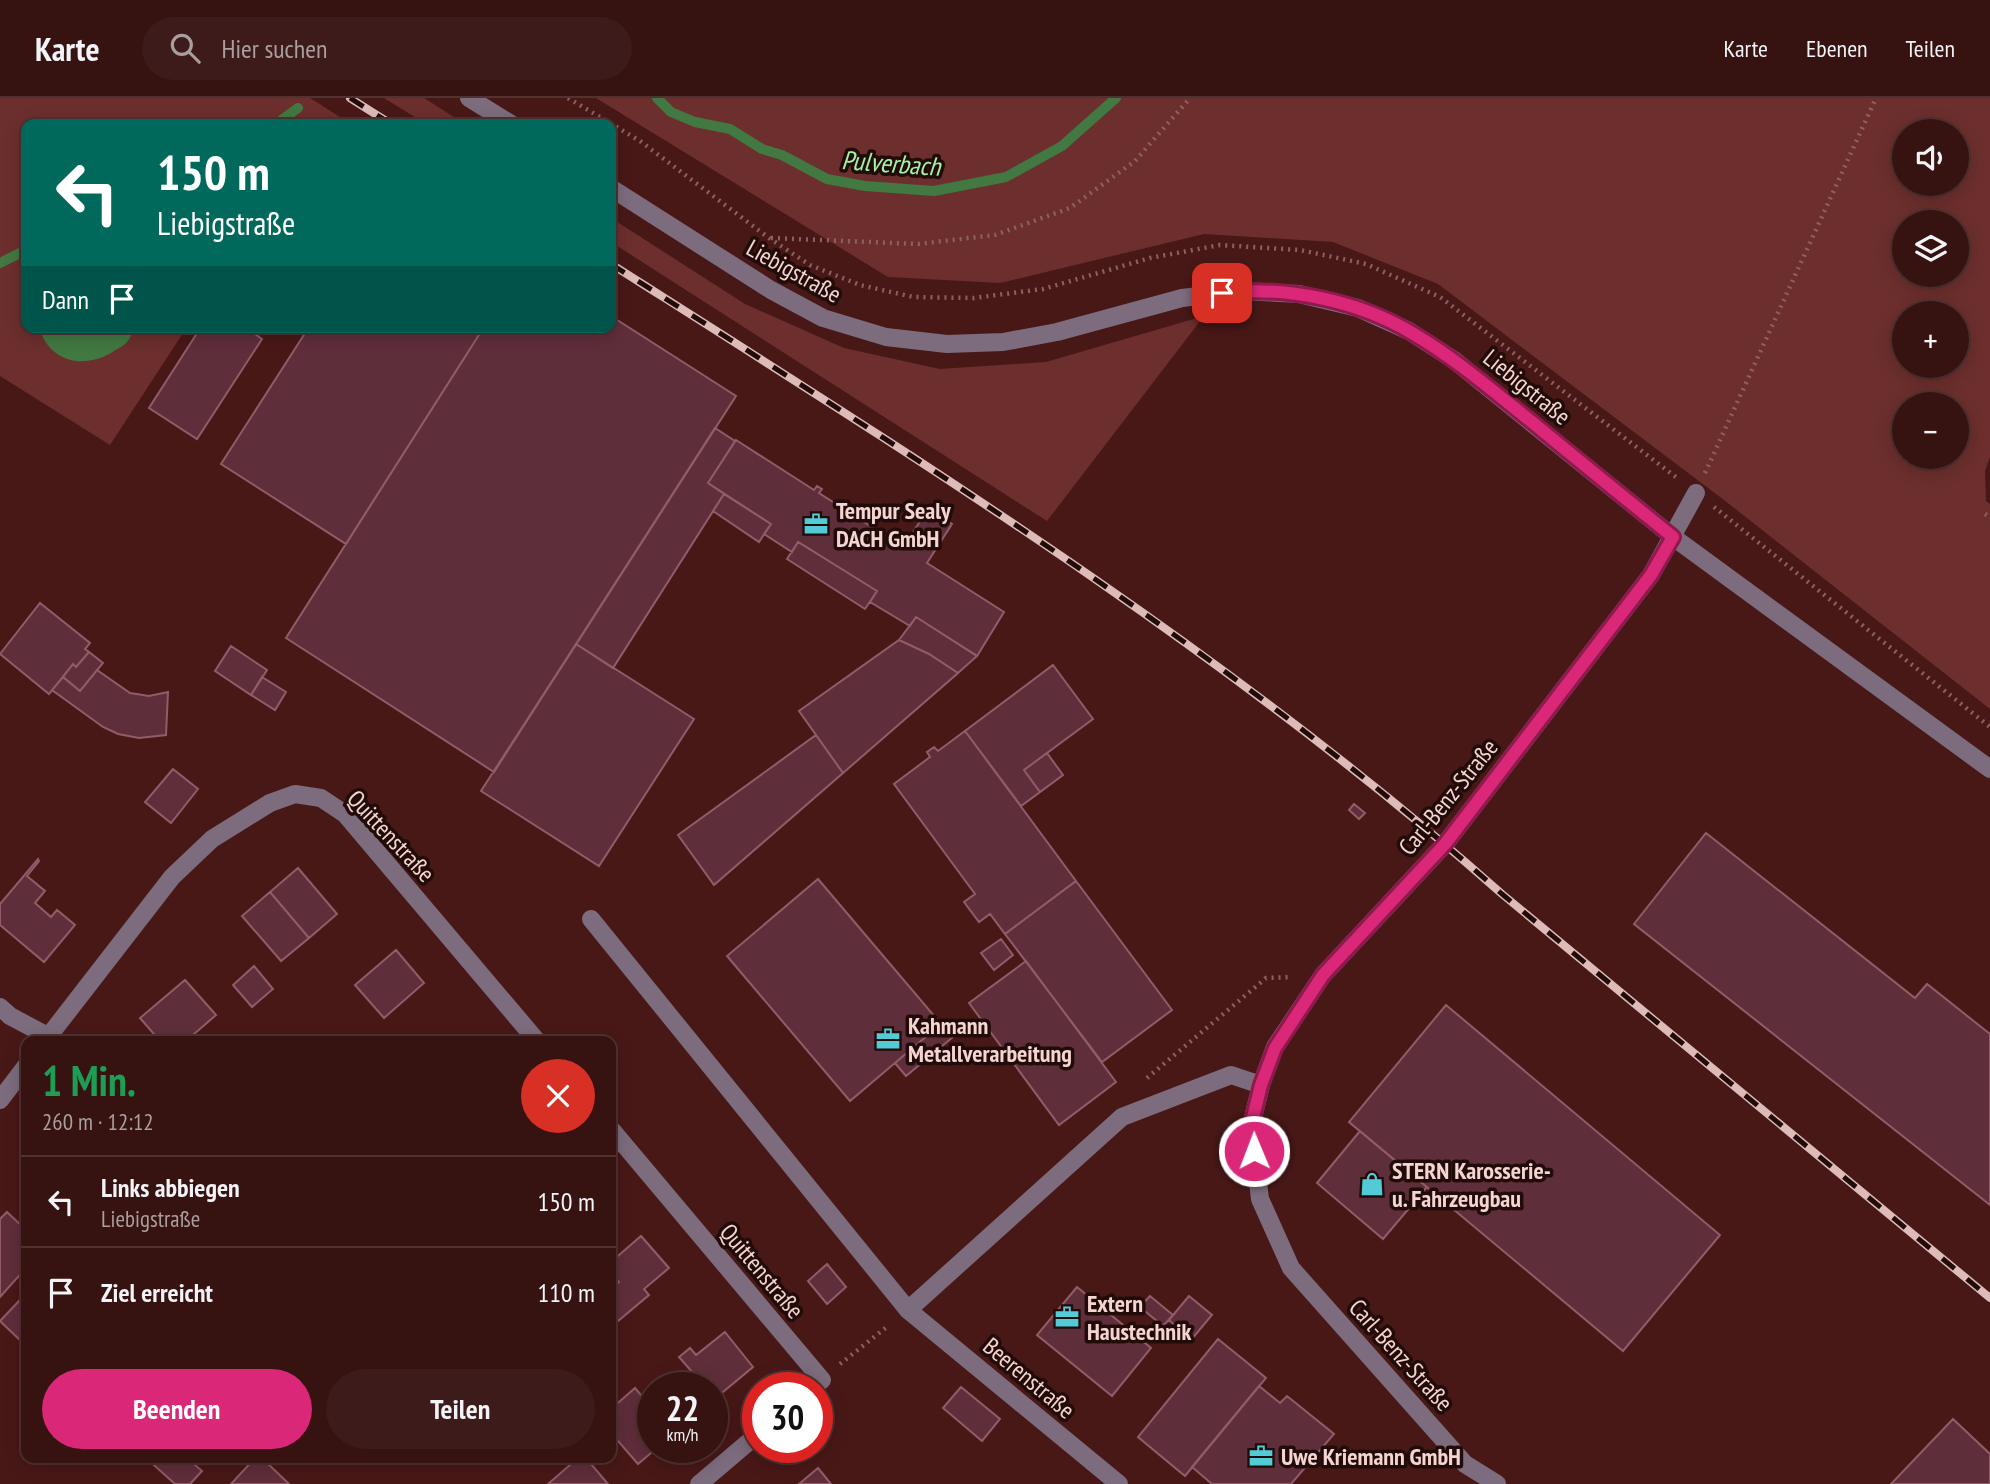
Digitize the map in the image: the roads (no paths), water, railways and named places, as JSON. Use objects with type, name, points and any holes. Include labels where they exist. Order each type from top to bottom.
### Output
[{"type":"street","points":[[469,98],[503,119]]},
{"type":"street","name":"Liebigstraße","points":[[616,191],[771,290],[823,318],[886,337],[947,345],[1003,342],[1057,332],[1182,298],[1241,291],[1299,294],[1357,308],[1409,331],[1454,360],[1673,537],[1990,769]]},
{"type":"street","name":"Carl-Benz-Straße","points":[[1497,1484],[1465,1464],[1291,1268],[1260,1199],[1251,1126],[1261,1085],[1275,1048],[1323,975],[1445,844],[1651,575],[1696,493]]},
{"type":"street","name":"Quittenstraße","points":[[53,1036],[172,877],[212,839],[270,803],[295,794],[321,797],[345,814],[533,1036]]},
{"type":"street","name":"Beerenstraße","points":[[591,919],[908,1310],[1119,1484]]},
{"type":"street","points":[[0,1007],[43,1036]]},
{"type":"street","points":[[0,1100],[21,1073]]},
{"type":"street","points":[[908,1310],[1122,1117],[1231,1075],[1261,1085]]},
{"type":"street","name":"Quittenstraße","points":[[616,1135],[807,1372]]},
{"type":"street","points":[[699,1484],[742,1448]]},
{"type":"waterway","name":"Pulverbach","points":[[657,98],[671,112],[695,122],[730,129],[762,149],[782,155],[827,179],[865,186],[934,191],[1006,177],[1062,146],[1116,98]]},
{"type":"waterway","name":"Pulverbach","points":[[283,119],[298,108]]},
{"type":"waterway","name":"Pulverbach","points":[[0,263],[21,252]]},
{"type":"railway","points":[[350,98],[383,119]]},
{"type":"railway","points":[[616,267],[956,485],[1069,561],[1291,721],[1398,805],[1990,1298]]},
{"type":"place","name":"Tempur Sealy DACH GmbH","points":[[816,524]]},
{"type":"place","name":"Kahmann Metallverarbeitung","points":[[888,1039]]},
{"type":"place","name":"STERN Karosserie- u. Fahrzeugbau","points":[[1372,1184]]},
{"type":"place","name":"Extern Haustechnik","points":[[1067,1317]]},
{"type":"place","name":"Uwe Kriemann GmbH","points":[[1261,1456]]}]
